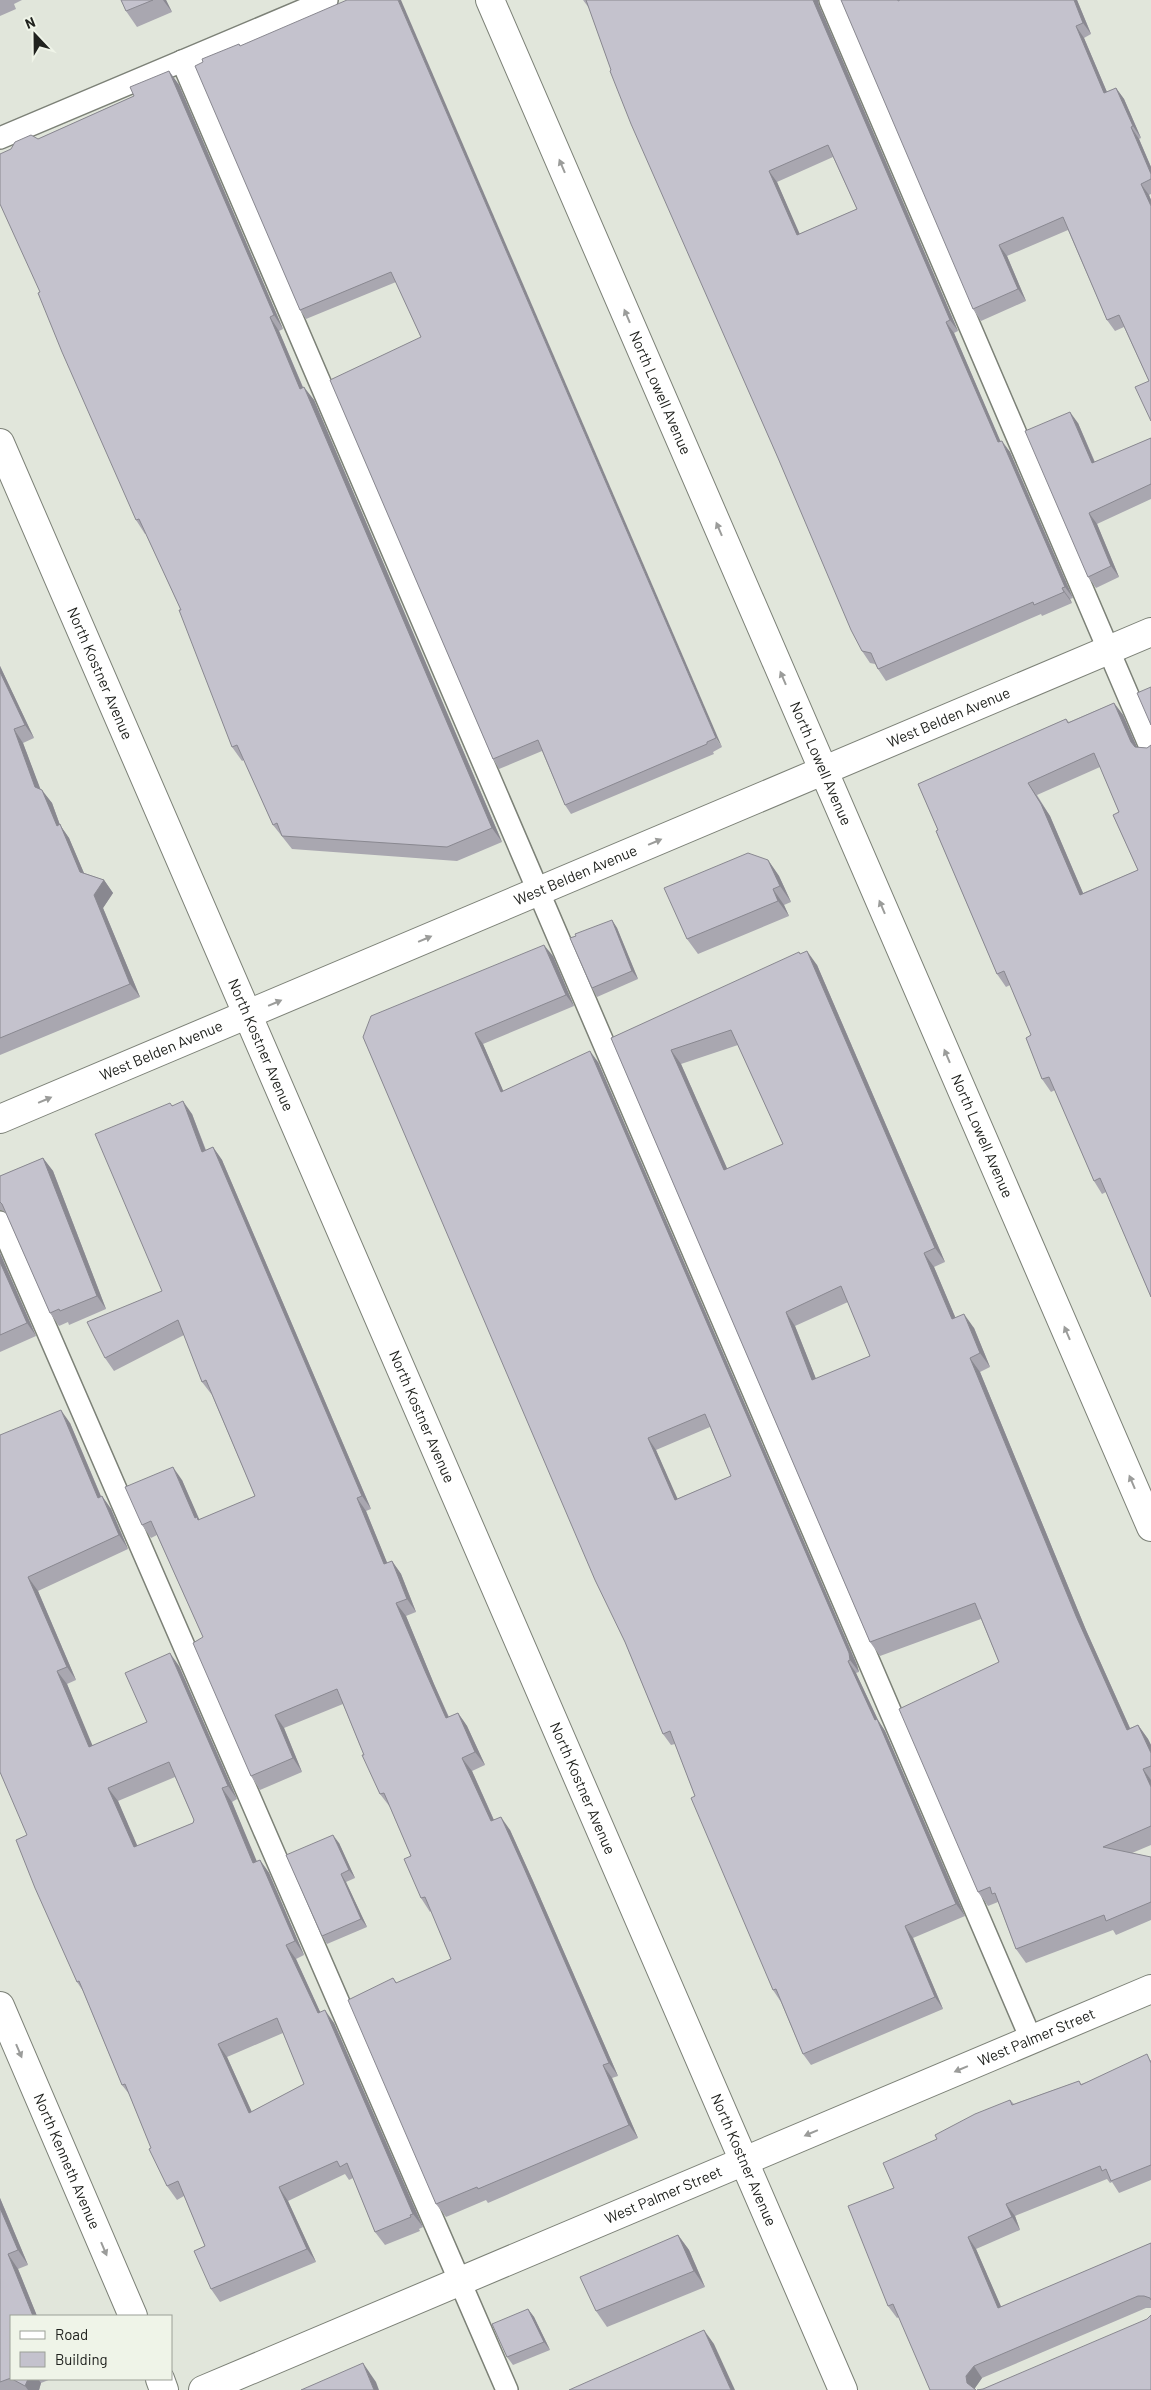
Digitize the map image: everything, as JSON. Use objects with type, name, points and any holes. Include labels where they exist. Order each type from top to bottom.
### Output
[{"type":"street","name":"North Lowell Avenue","points":[[490,0],[1151,1527]]},
{"type":"street","name":"North Kostner Avenue","points":[[0,443],[843,2390]]},
{"type":"street","name":"West Belden Avenue","points":[[0,1119],[1151,632]]},
{"type":"street","name":"West Palmer Street","points":[[203,2390],[1151,1989]]},
{"type":"street","name":"North Kenneth Avenue","points":[[0,2006],[133,2315]]},
{"type":"lane","points":[[0,138],[327,0]]},
{"type":"lane","points":[[830,0],[1151,749]]},
{"type":"lane","points":[[182,61],[1031,2039]]},
{"type":"lane","points":[[0,1222],[507,2390]]},
{"type":"building","points":[[121,0],[153,0],[126,11]]},
{"type":"building","points":[[347,0],[398,0],[716,738],[707,742],[707,744],[565,805],[538,740],[493,759],[330,380],[421,337],[391,272],[300,310],[195,66],[203,62],[202,59],[239,44],[240,46]]},
{"type":"building","points":[[586,0],[813,0],[950,320],[946,322],[998,442],[1002,441],[1065,587],[1062,588],[1064,592],[1034,605],[1033,602],[878,669],[871,653],[862,651],[851,630],[778,458],[631,124]],"holes":[[[828,145],[857,209],[797,235],[769,171]]]},
{"type":"building","points":[[841,0],[1074,0],[1083,23],[1076,26],[1104,93],[1116,88],[1151,174],[1151,179],[1141,184],[1151,206],[1151,421],[1135,387],[1149,381],[1119,315],[1107,320],[1063,217],[999,245],[1018,289],[973,309]]},
{"type":"building","points":[[169,71],[274,315],[270,317],[300,389],[304,387],[492,828],[447,847],[282,836],[277,823],[273,825],[237,745],[232,747],[179,610],[181,610],[139,519],[136,520],[62,352],[38,293],[40,292],[0,204],[0,154],[11,149],[15,142],[31,135],[38,139],[134,96],[130,87]]},
{"type":"building","points":[[1070,412],[1092,463],[1151,438],[1151,484],[1089,513],[1111,566],[1088,577],[1025,431]]},
{"type":"building","points":[[0,672],[25,725],[14,729],[35,787],[42,790],[57,826],[60,824],[80,872],[104,880],[94,895],[130,984],[0,1038]]},
{"type":"building","points":[[1151,687],[1151,725],[1137,693]]},
{"type":"building","points":[[1114,703],[1135,747],[1147,748],[1151,745],[1151,1297],[1100,1178],[1094,1181],[1049,1077],[1042,1079],[1026,1038],[1031,1035],[1004,971],[997,974],[918,784],[1066,719],[1068,723]],"holes":[[[1094,753],[1119,812],[1113,815],[1138,870],[1080,895],[1041,804],[1028,783]]]},
{"type":"building","points":[[748,853],[768,860],[780,886],[773,889],[778,901],[687,939],[664,888]]},
{"type":"building","points":[[612,920],[632,971],[592,988],[570,938],[576,936],[575,934]]},
{"type":"building","points":[[544,945],[566,995],[475,1033],[501,1092],[590,1051],[849,1653],[850,1660],[848,1661],[875,1720],[877,1719],[956,1904],[905,1926],[935,1997],[803,2054],[776,1989],[773,1990],[691,1798],[695,1796],[670,1731],[663,1734],[625,1642],[595,1580],[363,1037],[371,1016]],"holes":[[[705,1414],[731,1476],[675,1500],[648,1438]]]},
{"type":"building","points":[[807,951],[935,1248],[924,1253],[952,1319],[964,1314],[980,1353],[970,1358],[1076,1616],[1127,1730],[1138,1725],[1151,1753],[1151,1766],[1143,1769],[1151,1787],[1151,1826],[1103,1847],[1151,1857],[1151,1902],[1106,1921],[1104,1915],[1016,1949],[995,1893],[992,1894],[990,1887],[978,1892],[899,1709],[999,1662],[975,1603],[870,1642],[611,1038],[799,952],[800,954]],"holes":[[[731,1030],[783,1144],[724,1170],[671,1050]],[[841,1286],[870,1356],[812,1380],[786,1312]]]},
{"type":"building","points":[[183,1101],[202,1152],[213,1147],[362,1496],[357,1498],[384,1564],[392,1561],[407,1599],[396,1603],[446,1718],[458,1713],[475,1752],[462,1758],[491,1821],[501,1817],[609,2063],[603,2065],[629,2125],[478,2189],[477,2187],[436,2204],[348,2000],[393,1978],[396,1983],[451,1959],[425,1897],[421,1898],[404,1859],[411,1856],[384,1793],[380,1794],[362,1755],[364,1755],[337,1689],[275,1715],[293,1758],[251,1776],[193,1643],[203,1637],[151,1521],[142,1525],[125,1487],[173,1467],[195,1518],[197,1517],[198,1520],[255,1496],[206,1380],[202,1382],[178,1320],[105,1358],[87,1322],[162,1291],[95,1134],[170,1103],[172,1106]]},
{"type":"building","points":[[43,1158],[97,1296],[60,1311],[59,1309],[50,1313],[0,1202],[0,1176]]},
{"type":"building","points":[[0,1262],[27,1323],[0,1335]]},
{"type":"building","points":[[61,1410],[98,1498],[102,1496],[119,1535],[28,1577],[67,1667],[57,1671],[89,1747],[147,1722],[125,1673],[170,1653],[228,1786],[222,1788],[253,1863],[260,1860],[295,1941],[286,1945],[318,2013],[325,2010],[413,2214],[410,2215],[411,2217],[375,2232],[347,2163],[340,2167],[337,2161],[279,2187],[307,2249],[211,2289],[194,2251],[205,2246],[178,2181],[167,2186],[149,2149],[151,2148],[125,2084],[122,2085],[79,1981],[77,1982],[16,1840],[27,1835],[0,1772],[0,1435]],"holes":[[[169,1762],[194,1820],[193,1823],[134,1847],[108,1788]],[[277,2018],[304,2084],[249,2113],[218,2044]]]},
{"type":"building","points":[[333,1835],[349,1870],[341,1874],[361,1919],[322,1936],[286,1855]]},
{"type":"building","points":[[1147,2054],[1151,2063],[1151,2165],[1111,2181],[1106,2169],[1102,2171],[1100,2166],[1006,2204],[1012,2217],[968,2237],[998,2308],[1151,2243],[1151,2300],[1144,2296],[1138,2296],[974,2366],[966,2376],[967,2383],[976,2390],[930,2390],[893,2304],[888,2306],[848,2206],[894,2188],[883,2163],[937,2139],[935,2135],[975,2114],[1010,2100],[1012,2105],[1079,2081],[1081,2085]]},
{"type":"building","points":[[0,2208],[18,2250],[8,2254],[33,2315],[10,2315],[10,2378],[0,2382]]},
{"type":"building","points":[[678,2235],[694,2271],[596,2311],[580,2277]]},
{"type":"building","points":[[528,2309],[544,2342],[507,2357],[492,2324]]},
{"type":"building","points":[[1151,2315],[1151,2390],[977,2390],[1147,2319]]},
{"type":"building","points":[[704,2330],[731,2390],[569,2390]]},
{"type":"building","points":[[363,2363],[374,2390],[301,2390]]},
{"type":"building","points":[[14,2380],[28,2380],[25,2386]]}]
